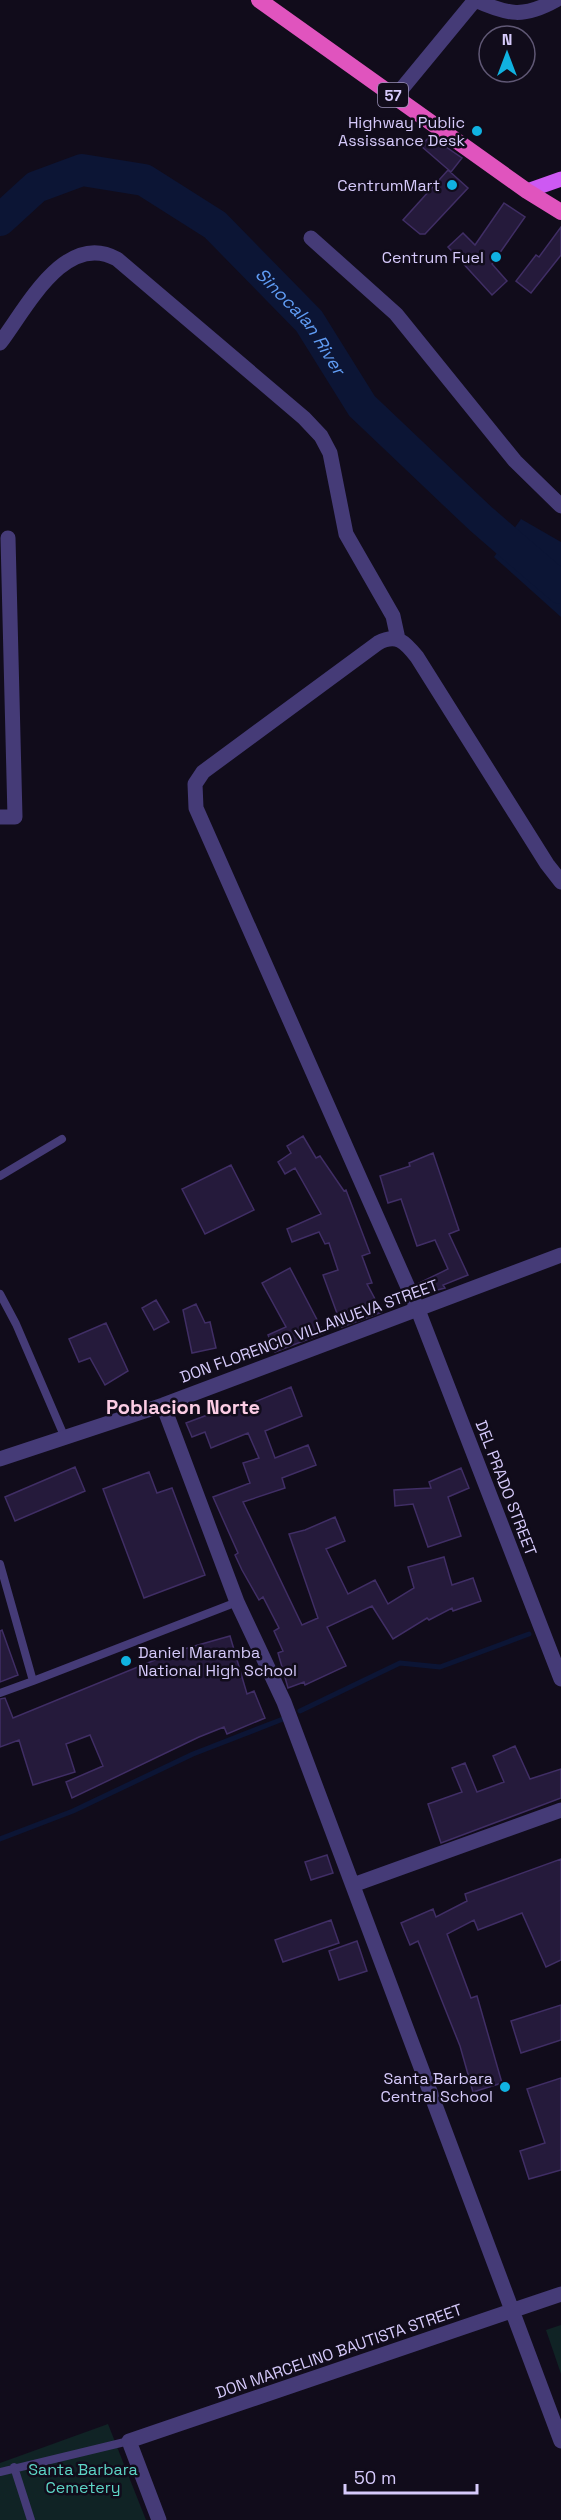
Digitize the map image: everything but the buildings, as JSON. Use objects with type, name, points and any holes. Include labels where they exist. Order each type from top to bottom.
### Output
[{"type":"highway","name":"57","points":[[259,0],[527,191],[561,212]]},
{"type":"main road","points":[[527,191],[561,179]]},
{"type":"street","points":[[395,97],[475,0],[498,11],[514,13],[535,12],[555,0]]},
{"type":"street","points":[[311,238],[396,314],[515,461],[561,506]]},
{"type":"street","points":[[0,343],[55,269],[71,258],[91,252],[106,253],[117,259],[304,418],[321,436],[330,453],[345,534],[393,616],[398,639],[406,643],[417,657],[547,864],[561,882]]},
{"type":"street","points":[[0,817],[15,817],[6,699],[8,538]]},
{"type":"street","name":"DEL PRADO STREET","points":[[398,639],[388,638],[378,643],[203,772],[195,784],[193,796],[195,808],[418,1310],[561,1678]]},
{"type":"street","name":"DON FLORENCIO VILLANUEVA STREET","points":[[0,1459],[163,1405],[561,1255]]},
{"type":"street","points":[[163,1405],[237,1602],[284,1702],[561,2441]]},
{"type":"street","points":[[352,1886],[561,1810]]},
{"type":"street","name":"DON MARCELINO BAUTISTA STREET","points":[[129,2441],[561,2294]]},
{"type":"street","points":[[129,2441],[159,2520]]},
{"type":"lane","points":[[0,1176],[62,1139]]},
{"type":"lane","points":[[0,1294],[16,1324],[65,1438]]},
{"type":"lane","points":[[0,1564],[33,1681]]},
{"type":"lane","points":[[0,1694],[237,1602]]},
{"type":"lane","points":[[0,2472],[129,2441]]},
{"type":"lane","points":[[14,2467],[31,2520]]},
{"type":"green space","points":[[561,2325],[561,2374],[546,2330]]},
{"type":"green space","name":"Santa Barbara Cemetery","points":[[108,2424],[146,2520],[0,2520],[0,2463]]},
{"type":"water","points":[[521,519],[561,542],[561,617],[494,557]]},
{"type":"waterway","name":"Sinocalan River","points":[[0,220],[36,187],[82,170],[144,180],[215,225],[309,321],[362,406],[481,519],[561,588]]},
{"type":"waterway","points":[[300,1711],[400,1663],[440,1667],[529,1634]]},
{"type":"waterway","points":[[0,1839],[73,1811],[193,1754],[283,1719]]},
{"type":"place","name":"Highway Public Assissance Desk","points":[[477,131]]},
{"type":"place","name":"CentrumMart","points":[[452,185]]},
{"type":"place","name":"Centrum Fuel","points":[[496,257]]},
{"type":"place","name":"Daniel Maramba National High School","points":[[126,1661]]},
{"type":"place","name":"Santa Barbara Central School","points":[[505,2087]]},
{"type":"district","name":"Poblacion Norte","points":[[183,1407]]}]
